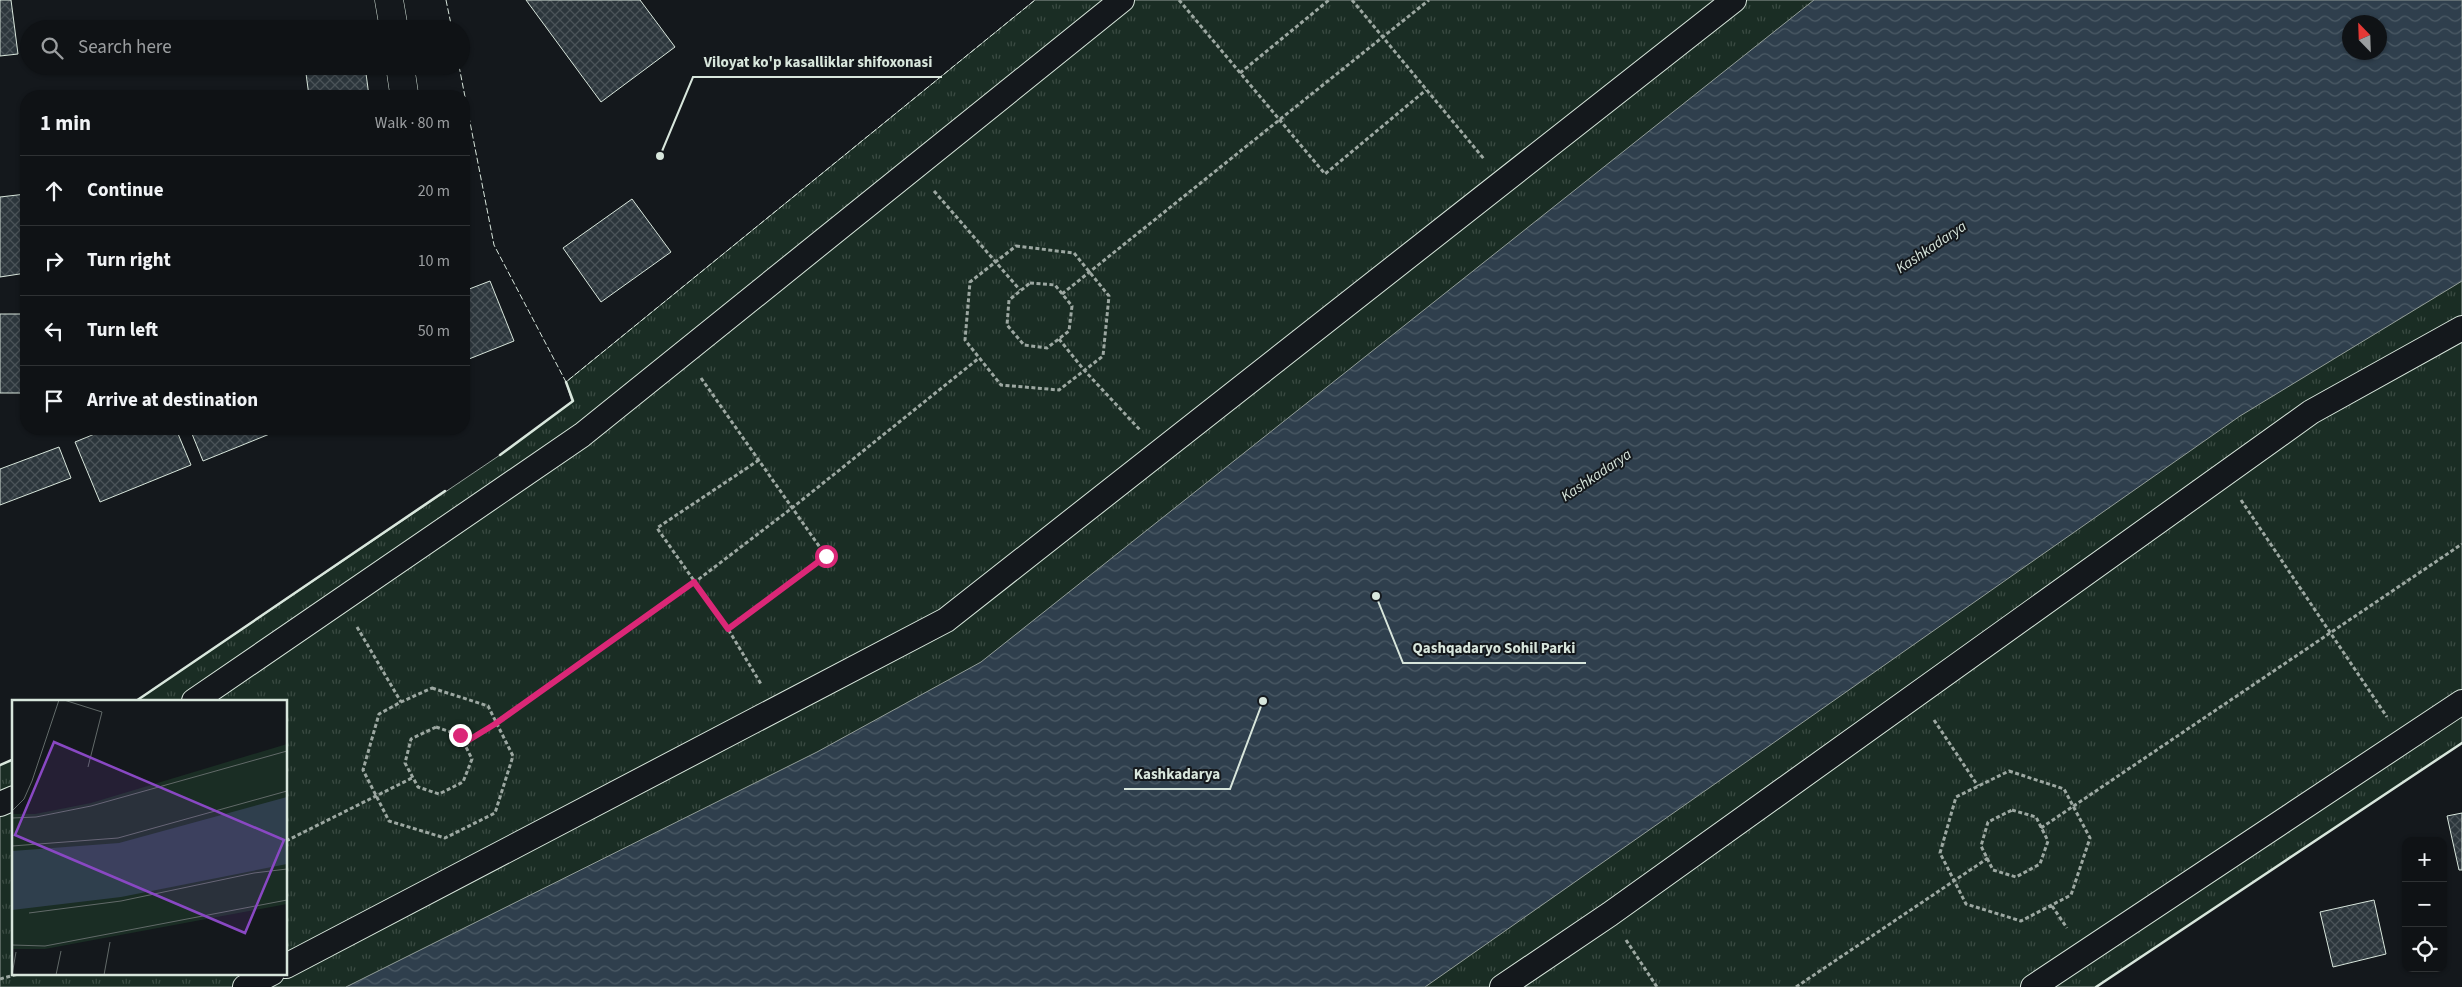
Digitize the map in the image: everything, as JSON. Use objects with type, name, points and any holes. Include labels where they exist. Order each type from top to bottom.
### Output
[{"type":"street","points":[[389,0],[392,20]]},
{"type":"street","points":[[195,700],[582,435],[1122,0]]},
{"type":"street","points":[[288,965],[946,620],[1734,0]]},
{"type":"street","points":[[401,75],[404,90]]},
{"type":"street","points":[[1502,987],[1610,914],[2311,412],[2462,328]]},
{"type":"street","points":[[2033,987],[2462,702]]},
{"type":"street","points":[[0,804],[12,799]]},
{"type":"street","points":[[245,987],[270,974]]},
{"type":"path","points":[[1179,0],[1324,174],[1426,90]]},
{"type":"path","points":[[1240,73],[1328,0]]},
{"type":"path","points":[[1352,0],[1503,183]]},
{"type":"path","points":[[1062,294],[1429,0]]},
{"type":"path","points":[[913,168],[1020,290]]},
{"type":"path","points":[[1016,246],[1074,252],[1110,296],[1103,356],[1059,390],[1001,385],[966,340],[970,282],[996,262],[1016,246]]},
{"type":"path","points":[[1030,283],[1055,286],[1072,306],[1069,331],[1047,348],[1024,346],[1008,325],[1009,300],[1020,290],[1030,283]]},
{"type":"path","points":[[1059,338],[1084,370],[1160,453]]},
{"type":"path","points":[[684,353],[826,556],[728,629]]},
{"type":"path","points":[[464,743],[495,724],[694,582],[792,508],[979,358]]},
{"type":"path","points":[[759,460],[657,528],[728,629],[777,710]]},
{"type":"path","points":[[2224,474],[2403,741]]},
{"type":"path","points":[[2041,828],[2074,808],[2462,544]]},
{"type":"path","points":[[342,600],[401,702]]},
{"type":"path","points":[[432,688],[488,706],[495,724],[513,756],[495,813],[445,838],[389,822],[363,770],[379,714],[401,702],[432,688]]},
{"type":"path","points":[[1917,694],[1978,786]]},
{"type":"path","points":[[436,727],[460,735],[464,743],[472,759],[463,782],[439,794],[418,787],[405,763],[411,739],[436,727]]},
{"type":"path","points":[[2008,771],[2064,789],[2090,838],[2071,895],[2021,921],[1966,904],[1940,853],[1956,797],[1978,786],[2008,771]]},
{"type":"path","points":[[288,840],[412,778]]},
{"type":"path","points":[[2012,810],[2036,817],[2041,828],[2048,841],[2040,864],[2016,876],[1994,870],[1981,846],[1988,822],[2012,810]]},
{"type":"path","points":[[1796,987],[1988,858]]},
{"type":"path","points":[[1610,914],[1657,987]]},
{"type":"path","points":[[0,979],[18,974]]},
{"type":"green space","points":[[1035,0],[2462,0],[2462,743],[2096,987],[0,987],[0,765],[12,760],[12,974],[288,974],[288,700],[137,700],[500,455],[572,402],[566,382]]},
{"type":"water","points":[[1814,0],[2462,0],[2462,281],[2240,416],[1425,987],[346,987],[817,752],[981,662]]},
{"type":"building","points":[[0,0],[11,0],[18,54],[0,56]]},
{"type":"building","points":[[526,0],[640,0],[675,47],[601,102]]},
{"type":"building","points":[[306,75],[366,75],[368,90],[308,90]]},
{"type":"building","points":[[20,195],[20,274],[0,277],[0,197]]},
{"type":"building","points":[[632,199],[671,252],[601,302],[563,248]]},
{"type":"building","points":[[490,281],[514,341],[470,359],[470,289]]},
{"type":"building","points":[[0,314],[20,314],[20,393],[0,393]]},
{"type":"building","points":[[92,435],[178,435],[191,465],[100,502],[75,442]]},
{"type":"building","points":[[192,435],[267,435],[203,461]]},
{"type":"building","points":[[59,447],[71,478],[0,505],[0,469]]},
{"type":"building","points":[[2462,813],[2462,870],[2459,870],[2447,816]]},
{"type":"building","points":[[2374,900],[2386,954],[2333,967],[2320,912]]},
{"type":"fence","points":[[446,0],[450,20]]},
{"type":"fence","points":[[470,122],[494,245],[566,382],[1035,0]]},
{"type":"fence","points":[[461,75],[464,90]]},
{"type":"wall","points":[[500,455],[573,401],[566,382]]},
{"type":"wall","points":[[137,700],[445,491]]},
{"type":"wall","points":[[2096,987],[2462,743]]},
{"type":"wall","points":[[0,765],[12,760]]},
{"type":"place","name":"Viloyat ko'p kasalliklar shifoxonasi","points":[[660,156]]},
{"type":"place","name":"Qashqadaryo Sohil Parki","points":[[1376,596]]},
{"type":"place","name":"Kashkadarya","points":[[1263,701]]},
{"type":"route","points":[[460,735],[464,743],[495,724],[694,582],[728,629],[826,556]]}]
